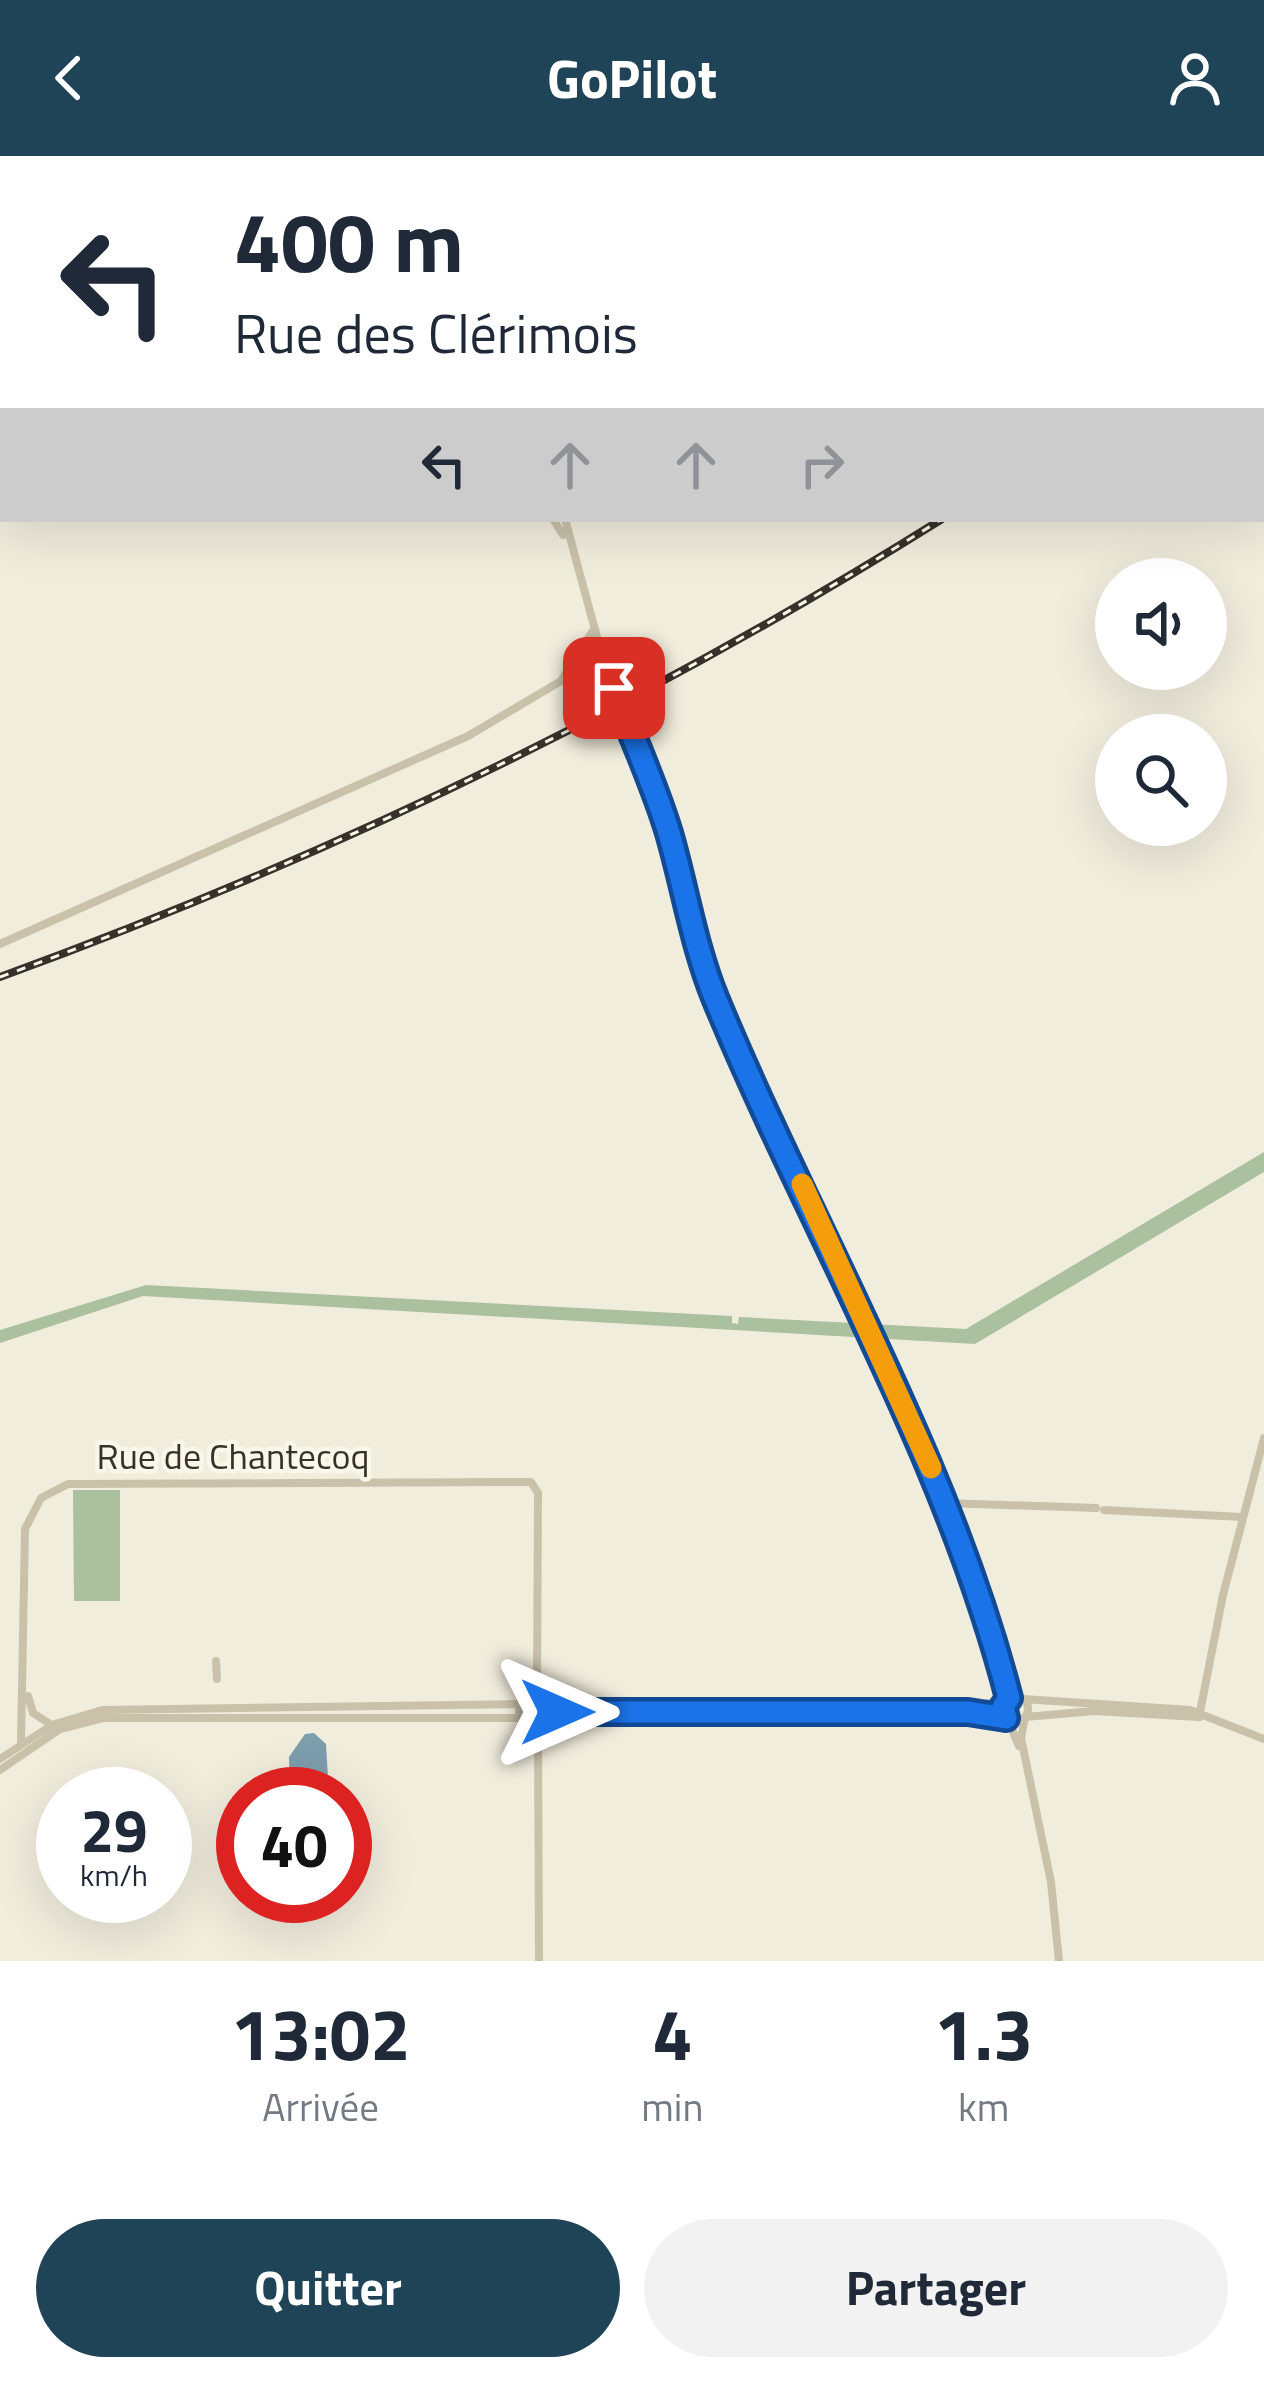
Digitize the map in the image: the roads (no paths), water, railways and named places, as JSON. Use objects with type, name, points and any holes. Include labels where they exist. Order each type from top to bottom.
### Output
[{"type":"street","points":[[555,522],[567,542]]},
{"type":"street","points":[[565,522],[594,629],[663,814],[713,995],[868,1322],[979,1585],[1007,1699],[1007,1719],[1037,1811]]},
{"type":"street","points":[[0,944],[468,736],[561,681],[594,629]]},
{"type":"street","points":[[1199,1718],[1264,1438]]},
{"type":"street","name":"Rue de Chantecoq","points":[[21,1742],[27,1521],[41,1498],[63,1484],[534,1484],[537,1690]]},
{"type":"street","points":[[946,1503],[1242,1517]]},
{"type":"street","points":[[25,1652],[29,1705],[52,1725]]},
{"type":"street","points":[[0,1759],[52,1725],[115,1710],[519,1704],[537,1690],[578,1705],[625,1705],[633,1711]]},
{"type":"street","points":[[0,1770],[60,1729],[103,1718],[520,1718],[538,1729],[548,1726],[557,1712],[554,1699]]},
{"type":"street","points":[[922,1711],[1023,1699],[1138,1703],[1190,1710],[1199,1718]]},
{"type":"street","points":[[1023,1699],[1021,1738],[1059,1961]]},
{"type":"street","points":[[519,1704],[520,1718]]},
{"type":"street","points":[[557,1712],[987,1712],[1007,1719],[1094,1712],[1199,1718],[1264,1739]]},
{"type":"street","points":[[538,1729],[539,1961]]},
{"type":"water","points":[[314,1733],[326,1744],[327,1767],[289,1767],[289,1757],[305,1734]]},
{"type":"railway","points":[[0,977],[245,881],[483,773],[716,652],[937,522]]}]
